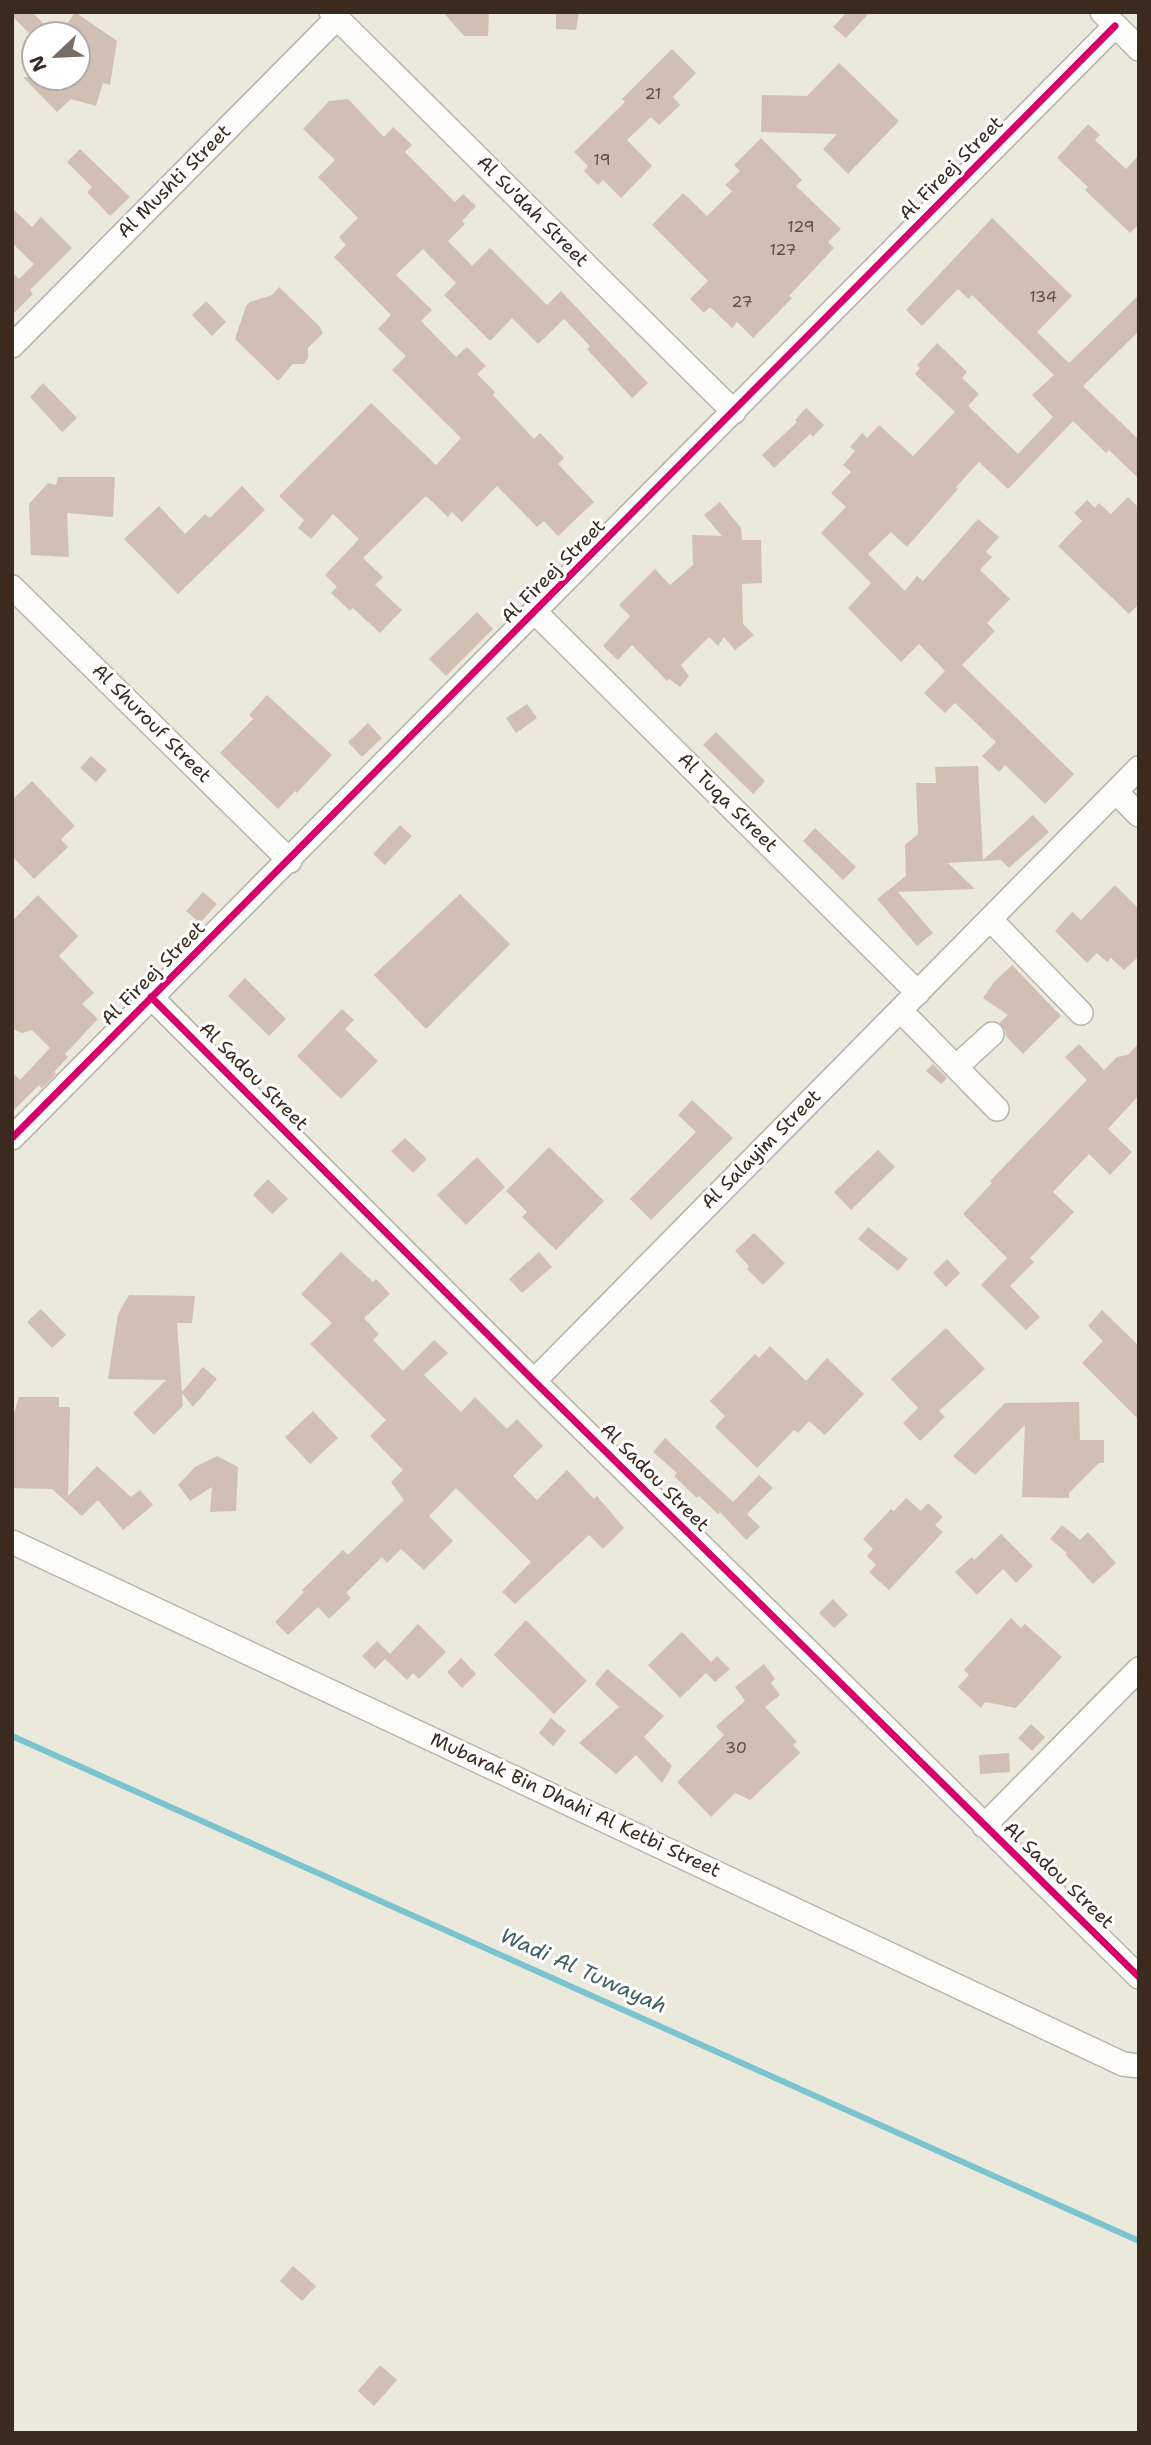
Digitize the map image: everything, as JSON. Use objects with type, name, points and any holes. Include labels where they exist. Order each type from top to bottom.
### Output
[{"type":"street","name":"Al Mushti Street","points":[[12,346],[334,15]]},
{"type":"street","name":"Al Su'dah Street","points":[[334,15],[734,412]]},
{"type":"street","name":"Al Fireej Street","points":[[12,1138],[734,412],[1109,19]]},
{"type":"street","points":[[1109,19],[1139,49]]},
{"type":"street","name":"Al Shurouf Street","points":[[12,587],[290,860]]},
{"type":"street","name":"Al Tuqa Street","points":[[536,613],[918,993]]},
{"type":"street","name":"Al Salayim Street","points":[[534,1381],[1139,768]]},
{"type":"street","points":[[1116,792],[1139,815]]},
{"type":"street","points":[[990,919],[1081,1013]]},
{"type":"street","name":"Al Sadou Street","points":[[151,997],[534,1381],[1139,1977]]},
{"type":"street","points":[[901,1011],[997,1109]]},
{"type":"street","points":[[956,1067],[992,1034]]},
{"type":"street","name":"Mubarak Bin Dhahi Al Ketbi Street","points":[[12,1542],[1123,2064],[1139,2066]]},
{"type":"street","points":[[984,1826],[1139,1669]]},
{"type":"building","points":[[12,12],[32,12],[41,21],[21,21],[21,25],[12,16]]},
{"type":"building","points":[[75,12],[88,21],[69,21]]},
{"type":"building","points":[[443,12],[489,12],[488,36],[464,36]]},
{"type":"building","points":[[556,12],[579,12],[576,30],[556,29]]},
{"type":"building","points":[[847,12],[870,12],[846,38],[833,27]]},
{"type":"building","points":[[91,23],[117,41],[110,85],[103,83],[96,106],[71,99],[57,112],[37,91],[91,91]]},
{"type":"building","points":[[672,49],[696,73],[673,97],[680,105],[659,125],[651,117],[627,140],[652,166],[621,198],[603,180],[598,185],[584,171],[588,166],[574,152],[625,102],[622,99]]},
{"type":"building","points":[[839,63],[899,121],[848,174],[823,149],[837,134],[761,132],[762,95],[807,96]]},
{"type":"building","points":[[348,99],[384,137],[393,127],[412,145],[405,152],[455,202],[463,194],[476,206],[462,221],[465,224],[448,241],[472,266],[490,248],[547,305],[561,291],[648,383],[632,398],[587,349],[590,346],[564,319],[538,344],[512,318],[490,341],[444,295],[456,283],[423,249],[396,275],[432,310],[421,321],[456,357],[467,347],[486,366],[477,374],[495,392],[493,395],[534,439],[540,433],[564,458],[558,464],[594,502],[558,536],[544,521],[537,527],[497,486],[462,522],[452,512],[448,517],[426,496],[363,558],[383,577],[375,585],[402,610],[380,633],[353,608],[350,611],[331,593],[337,587],[325,575],[359,539],[333,514],[311,539],[298,528],[304,520],[279,496],[371,403],[436,465],[461,438],[392,370],[406,356],[378,329],[391,315],[334,257],[346,245],[339,237],[358,218],[318,177],[335,160],[303,129],[329,101]]},
{"type":"building","points":[[1088,124],[1100,135],[1095,140],[1126,169],[1139,155],[1139,224],[1130,233],[1085,190],[1088,187],[1057,158]]},
{"type":"building","points":[[761,138],[802,180],[796,186],[841,229],[828,242],[834,248],[789,296],[792,298],[753,338],[737,322],[732,328],[710,307],[704,313],[690,299],[708,281],[652,225],[683,193],[707,216],[732,191],[725,185],[740,171],[734,165]]},
{"type":"building","points":[[80,149],[130,197],[110,216],[87,192],[92,187],[67,162]]},
{"type":"building","points":[[12,208],[32,227],[41,217],[72,248],[30,290],[33,294],[12,315],[12,272],[19,279],[34,264],[12,243]]},
{"type":"building","points":[[992,218],[1072,296],[1037,332],[1069,363],[1139,295],[1139,331],[1083,386],[1139,440],[1139,479],[1109,450],[1106,453],[1073,421],[1008,489],[979,462],[907,547],[891,532],[868,554],[905,591],[917,576],[923,581],[978,519],[999,537],[986,552],[992,557],[980,570],[1010,599],[987,623],[995,631],[962,665],[1074,774],[1045,804],[1005,765],[999,772],[982,756],[996,742],[955,703],[945,713],[924,693],[945,671],[919,644],[901,662],[848,608],[871,583],[821,533],[846,507],[831,493],[851,472],[843,465],[855,451],[850,447],[862,433],[867,438],[879,425],[913,456],[955,412],[915,374],[920,368],[917,365],[937,343],[967,372],[962,378],[979,394],[968,406],[1018,454],[1053,417],[1032,395],[1054,375],[972,295],[969,299],[958,289],[922,326],[906,310]]},
{"type":"building","points":[[279,287],[323,333],[308,348],[308,358],[304,364],[293,364],[278,381],[235,339],[246,306],[250,302],[272,295]]},
{"type":"building","points":[[206,301],[226,322],[212,336],[192,315]]},
{"type":"building","points":[[43,383],[77,418],[62,432],[30,397]]},
{"type":"building","points":[[806,408],[824,425],[813,437],[810,434],[774,468],[762,455],[797,422],[795,420]]},
{"type":"building","points":[[58,477],[115,477],[113,517],[67,513],[69,557],[31,555],[29,504],[48,483],[56,485]]},
{"type":"building","points":[[242,486],[265,510],[178,594],[124,539],[159,506],[185,534],[205,514],[210,518]]},
{"type":"building","points":[[1128,497],[1139,508],[1139,604],[1129,614],[1058,546],[1082,521],[1074,513],[1087,500],[1095,508],[1099,503],[1111,514]]},
{"type":"building","points":[[720,502],[741,528],[742,540],[761,540],[762,583],[742,584],[743,624],[754,635],[735,650],[724,637],[718,646],[709,637],[681,665],[689,676],[680,687],[669,679],[667,681],[632,645],[618,660],[603,646],[630,616],[619,605],[655,569],[670,585],[693,565],[692,535],[722,536],[704,515]]},
{"type":"building","points":[[477,612],[493,629],[446,676],[429,659]]},
{"type":"building","points":[[267,695],[332,755],[297,793],[295,791],[278,809],[220,753],[253,719],[249,715]]},
{"type":"building","points":[[527,704],[537,718],[516,733],[506,718]]},
{"type":"building","points":[[368,723],[382,738],[362,757],[348,742]]},
{"type":"building","points":[[716,732],[765,781],[753,794],[703,745]]},
{"type":"building","points":[[91,756],[107,770],[96,782],[80,768]]},
{"type":"building","points":[[978,766],[983,860],[1033,815],[1049,832],[1009,868],[1001,860],[948,863],[975,889],[898,892],[933,933],[917,946],[877,899],[906,876],[905,845],[918,834],[916,783],[936,783],[935,767]]},
{"type":"building","points":[[32,781],[75,826],[61,839],[68,847],[34,879],[12,856],[12,800]]},
{"type":"building","points":[[400,825],[412,836],[385,865],[373,854]]},
{"type":"building","points":[[815,828],[856,867],[843,880],[803,841]]},
{"type":"building","points":[[1115,885],[1139,909],[1139,956],[1124,970],[1111,958],[1107,962],[1097,953],[1087,963],[1055,931],[1072,912],[1081,920]]},
{"type":"building","points":[[203,892],[217,904],[200,923],[186,911]]},
{"type":"building","points":[[460,894],[510,944],[426,1029],[374,975]]},
{"type":"building","points":[[38,895],[78,936],[59,956],[94,993],[82,1004],[98,1019],[65,1054],[68,1057],[54,1072],[56,1074],[42,1088],[39,1085],[12,1112],[12,1072],[20,1080],[50,1048],[32,1030],[22,1033],[12,1029],[12,921]]},
{"type":"building","points":[[1012,965],[1061,1016],[1023,1054],[1006,1036],[999,1023],[1008,1015],[983,998],[994,982]]},
{"type":"building","points":[[245,978],[286,1019],[269,1036],[228,996]]},
{"type":"building","points":[[342,1009],[354,1020],[345,1029],[378,1061],[341,1099],[297,1056]]},
{"type":"building","points":[[1139,1043],[1139,1095],[1108,1129],[1132,1152],[1110,1175],[1089,1154],[1053,1192],[1074,1212],[1030,1258],[1034,1262],[1010,1286],[1040,1317],[1026,1330],[981,1285],[1007,1258],[963,1214],[992,1183],[990,1181],[1087,1080],[1065,1057],[1079,1044],[1104,1070],[1117,1057],[1128,1055]]},
{"type":"building","points":[[933,1064],[947,1078],[941,1084],[926,1071]]},
{"type":"building","points":[[692,1100],[733,1138],[651,1220],[630,1199],[696,1132],[678,1115]]},
{"type":"building","points":[[405,1138],[427,1159],[413,1173],[391,1151]]},
{"type":"building","points":[[549,1147],[604,1201],[556,1250],[522,1217],[527,1212],[506,1191]]},
{"type":"building","points":[[878,1150],[895,1167],[851,1210],[834,1192]]},
{"type":"building","points":[[477,1157],[505,1187],[466,1225],[437,1195]]},
{"type":"building","points":[[268,1179],[288,1199],[272,1214],[253,1195]]},
{"type":"building","points":[[868,1227],[908,1259],[898,1271],[858,1239]]},
{"type":"building","points":[[754,1233],[785,1263],[763,1285],[747,1269],[749,1266],[735,1251]]},
{"type":"building","points":[[341,1252],[373,1282],[376,1279],[390,1294],[364,1318],[379,1334],[373,1340],[403,1371],[434,1340],[448,1353],[424,1375],[461,1412],[475,1397],[507,1429],[517,1419],[543,1446],[513,1476],[537,1500],[567,1470],[594,1499],[597,1496],[624,1528],[603,1549],[589,1535],[515,1604],[502,1592],[531,1562],[456,1488],[429,1516],[453,1541],[424,1570],[401,1549],[387,1563],[382,1557],[346,1593],[351,1598],[329,1619],[318,1607],[288,1635],[275,1622],[304,1592],[302,1590],[343,1550],[348,1555],[404,1500],[391,1482],[403,1470],[370,1436],[386,1420],[310,1344],[332,1323],[301,1294]]},
{"type":"building","points":[[539,1252],[552,1267],[522,1293],[509,1279]]},
{"type":"building","points":[[947,1259],[960,1273],[946,1287],[933,1273]]},
{"type":"building","points":[[129,1295],[195,1296],[192,1323],[177,1323],[182,1392],[203,1367],[217,1379],[193,1407],[182,1393],[183,1406],[154,1435],[133,1413],[166,1380],[108,1379],[118,1314]]},
{"type":"building","points":[[41,1309],[66,1335],[52,1348],[27,1322]]},
{"type":"building","points":[[1102,1310],[1139,1346],[1139,1420],[1082,1363],[1103,1341],[1088,1326]]},
{"type":"building","points":[[946,1328],[985,1369],[939,1411],[945,1417],[920,1441],[903,1423],[918,1408],[891,1379]]},
{"type":"building","points":[[770,1346],[806,1381],[827,1358],[864,1394],[825,1435],[809,1421],[798,1433],[794,1430],[757,1468],[715,1427],[725,1416],[710,1401],[755,1354],[759,1358]]},
{"type":"building","points":[[19,1397],[59,1397],[59,1407],[70,1407],[68,1496],[97,1466],[131,1497],[140,1490],[153,1505],[123,1530],[98,1500],[82,1516],[52,1489],[12,1488],[12,1419]]},
{"type":"building","points":[[1079,1402],[1080,1440],[1104,1440],[1104,1463],[1099,1463],[1069,1493],[1069,1498],[1022,1497],[1025,1425],[975,1475],[953,1456],[1005,1403]]},
{"type":"building","points":[[313,1411],[338,1438],[310,1464],[285,1437]]},
{"type":"building","points":[[665,1438],[733,1502],[759,1475],[773,1488],[747,1514],[760,1527],[746,1540],[720,1512],[718,1514],[699,1496],[697,1498],[674,1476],[677,1473],[653,1452]]},
{"type":"building","points":[[217,1456],[238,1467],[236,1511],[210,1512],[212,1487],[190,1501],[178,1485],[195,1467]]},
{"type":"building","points":[[906,1498],[921,1511],[928,1503],[943,1517],[935,1525],[943,1532],[889,1590],[869,1572],[876,1565],[867,1556],[873,1549],[863,1539],[891,1509],[894,1511]]},
{"type":"building","points":[[1062,1525],[1080,1540],[1088,1532],[1116,1563],[1093,1584],[1065,1554],[1067,1553],[1050,1539]]},
{"type":"building","points":[[1001,1534],[1033,1566],[1016,1583],[1003,1569],[977,1595],[955,1572],[972,1557],[974,1560]]},
{"type":"building","points":[[833,1599],[848,1615],[834,1628],[819,1613]]},
{"type":"building","points":[[1011,1618],[1021,1628],[1025,1624],[1062,1657],[1016,1708],[985,1702],[981,1708],[958,1687],[969,1675],[964,1670]]},
{"type":"building","points":[[526,1620],[587,1681],[554,1714],[494,1655]]},
{"type":"building","points":[[418,1624],[446,1652],[419,1679],[413,1673],[407,1680],[385,1659],[375,1669],[362,1656],[377,1641],[390,1654]]},
{"type":"building","points":[[682,1632],[711,1662],[717,1656],[730,1669],[715,1682],[706,1673],[680,1698],[648,1665]]},
{"type":"building","points":[[461,1658],[476,1674],[462,1688],[447,1672]]},
{"type":"building","points":[[764,1664],[775,1679],[771,1683],[780,1695],[765,1707],[797,1742],[793,1745],[800,1753],[750,1800],[735,1793],[711,1817],[677,1782],[724,1735],[716,1726],[745,1701],[735,1687]]},
{"type":"building","points":[[607,1669],[664,1716],[644,1737],[672,1766],[662,1783],[636,1755],[616,1774],[579,1743],[619,1707],[595,1684]]},
{"type":"building","points":[[551,1718],[566,1731],[553,1746],[539,1733]]},
{"type":"building","points":[[1031,1724],[1045,1737],[1032,1751],[1018,1738]]},
{"type":"building","points":[[1009,1753],[1010,1772],[980,1774],[979,1755]]},
{"type":"building","points":[[293,2266],[316,2286],[302,2301],[280,2281]]},
{"type":"building","points":[[380,2365],[397,2380],[374,2406],[358,2391]]},
{"type":"waterway","name":"Wadi Al Tuwayah","points":[[12,1736],[1139,2241]]},
{"type":"cycle path","points":[[12,1138],[1115,26]]},
{"type":"cycle path","points":[[151,997],[534,1381],[1139,1977]]}]
